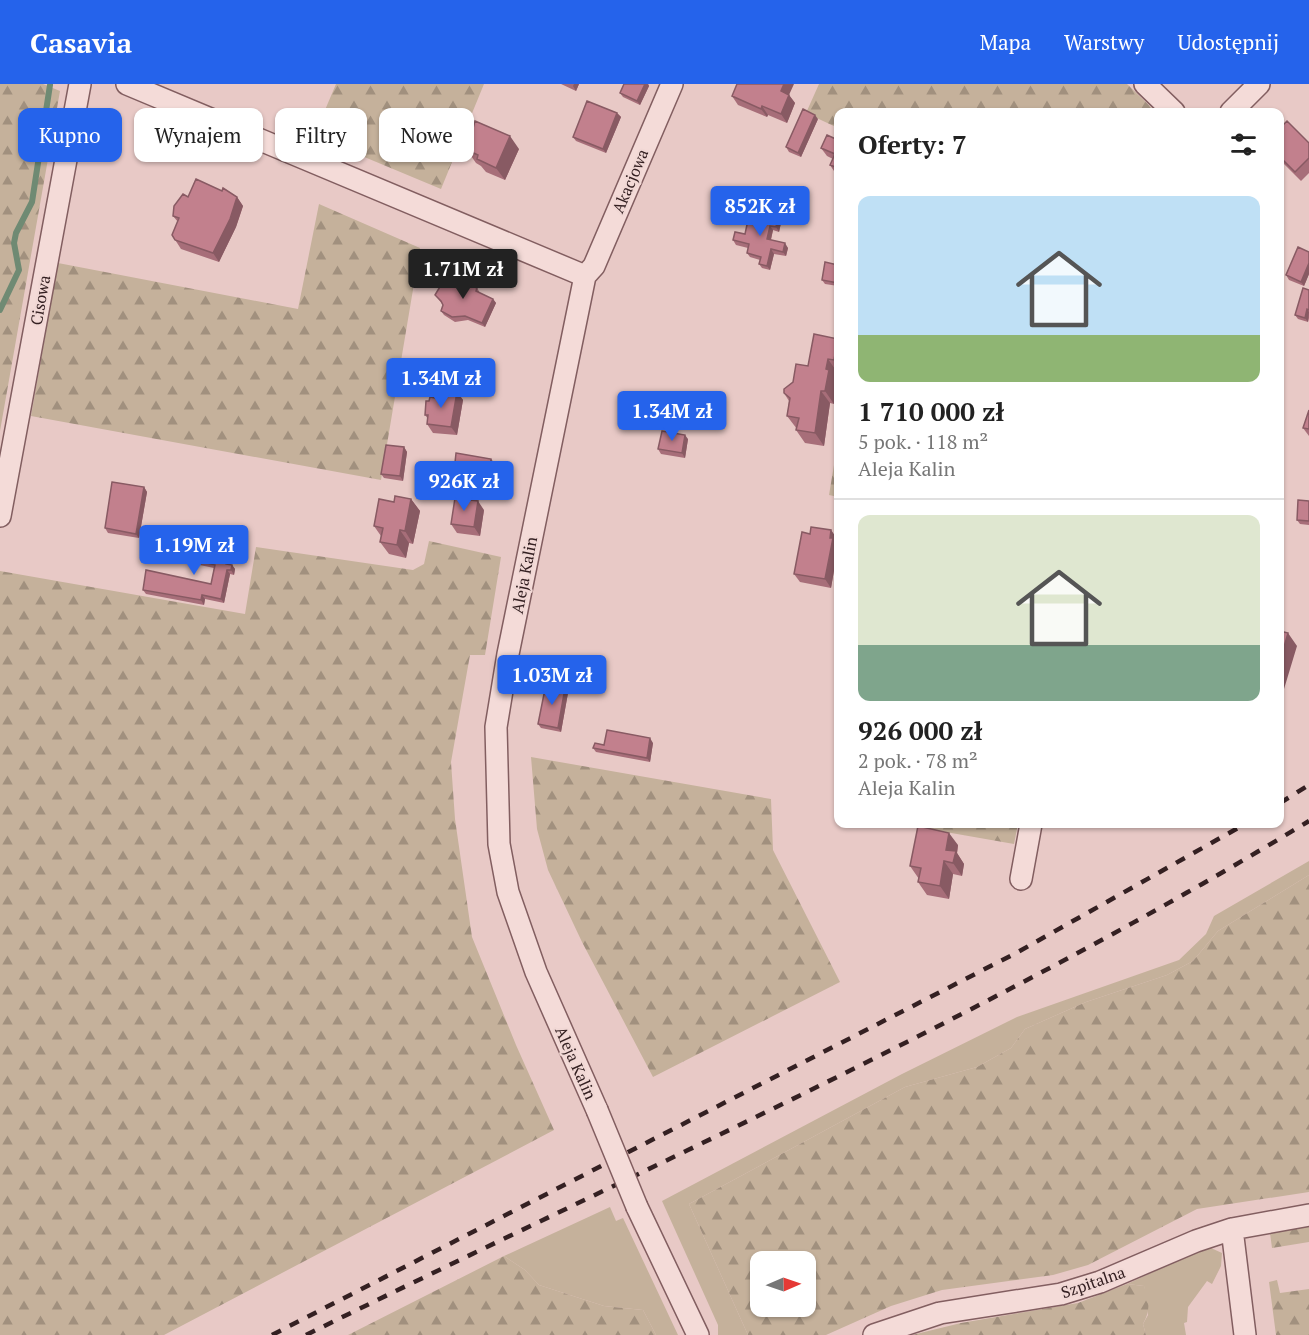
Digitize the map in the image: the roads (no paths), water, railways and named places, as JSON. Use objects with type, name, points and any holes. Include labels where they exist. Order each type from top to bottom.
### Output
[{"type":"street","name":"Cisowa","points":[[0,516],[80,84]]},
{"type":"street","points":[[127,84],[585,276]]},
{"type":"street","name":"Akacjowa","points":[[585,276],[594,266],[672,84]]},
{"type":"street","points":[[1146,84],[1170,108]]},
{"type":"street","points":[[1235,108],[1259,84]]},
{"type":"street","name":"Aleja Kalin","points":[[585,276],[508,654],[496,727],[499,844],[508,892],[536,972],[637,1207],[698,1335]]},
{"type":"street","points":[[1021,879],[1030,828]]},
{"type":"street","name":"Szpitalna","points":[[874,1335],[940,1313],[1031,1300],[1090,1285],[1196,1241],[1232,1229],[1309,1215]]},
{"type":"street","points":[[1232,1229],[1245,1335]]},
{"type":"waterway","points":[[0,310],[19,270],[14,243],[16,233],[32,202],[50,85]]},
{"type":"railway","points":[[1284,801],[1309,785]]},
{"type":"railway","points":[[306,1335],[939,1026],[1188,892],[1309,821]]},
{"type":"railway","points":[[272,1335],[1018,952],[1238,828]]}]
